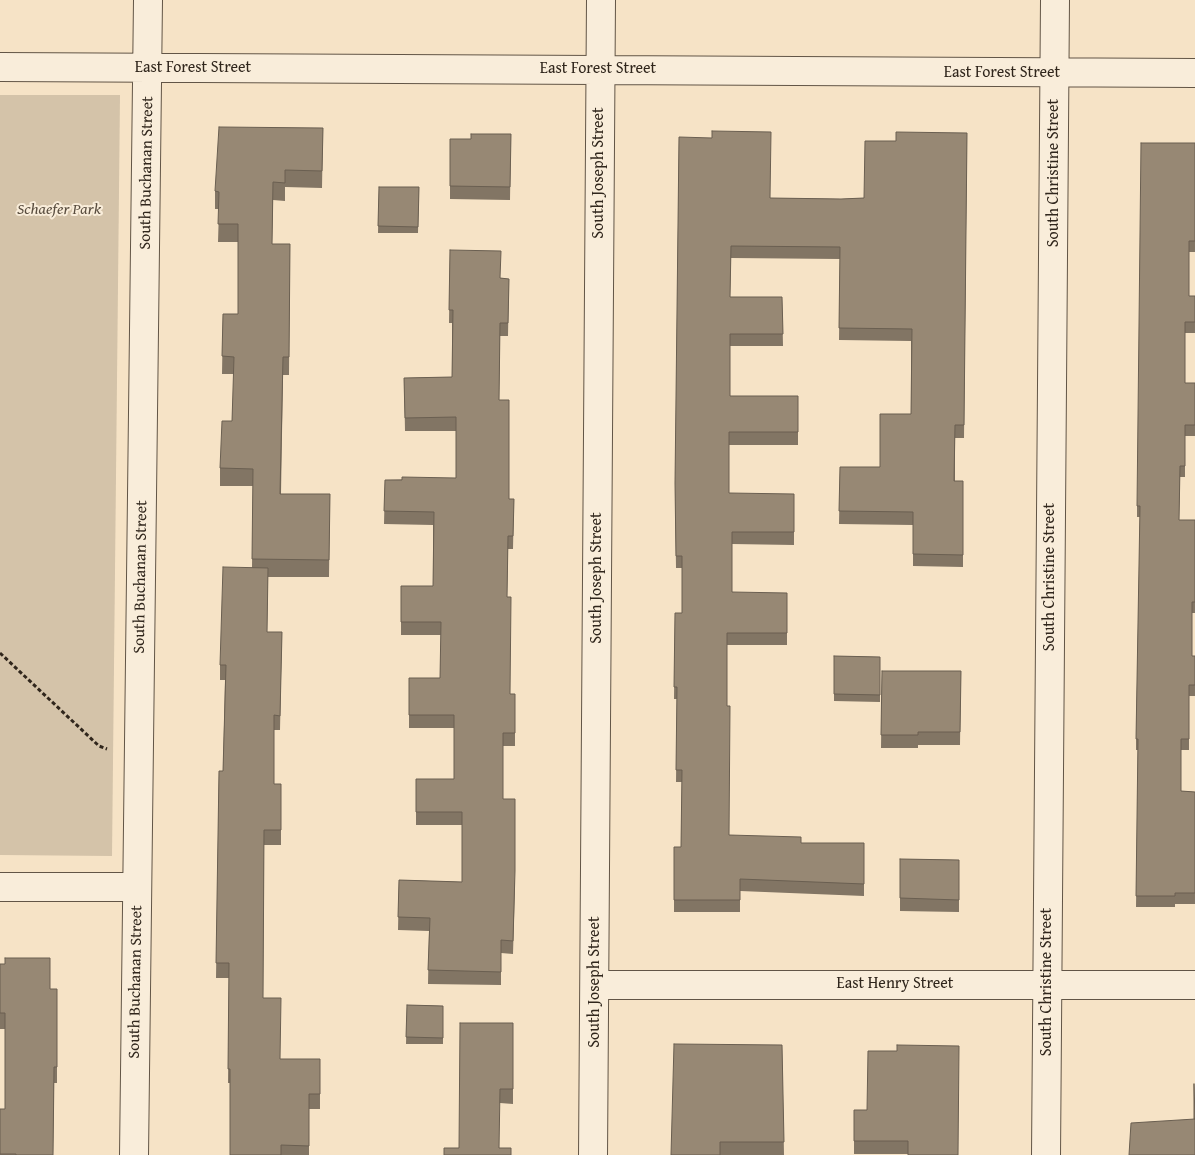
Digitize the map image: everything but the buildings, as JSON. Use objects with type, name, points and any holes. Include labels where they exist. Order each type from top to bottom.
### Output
[{"type":"street","name":"South Buchanan Street","points":[[134,1155],[149,68],[148,0]]},
{"type":"street","name":"South Joseph Street","points":[[593,1155],[601,0]]},
{"type":"street","name":"South Christine Street","points":[[1046,1155],[1055,0]]},
{"type":"street","name":"East Forest Street","points":[[0,67],[1195,73]]},
{"type":"street","points":[[0,887],[137,887]]},
{"type":"street","name":"East Henry Street","points":[[595,985],[1195,985]]},
{"type":"path","points":[[0,654],[99,746],[138,761]]},
{"type":"green space","name":"Schaefer Park","points":[[0,95],[120,95],[112,856],[0,855]]}]
